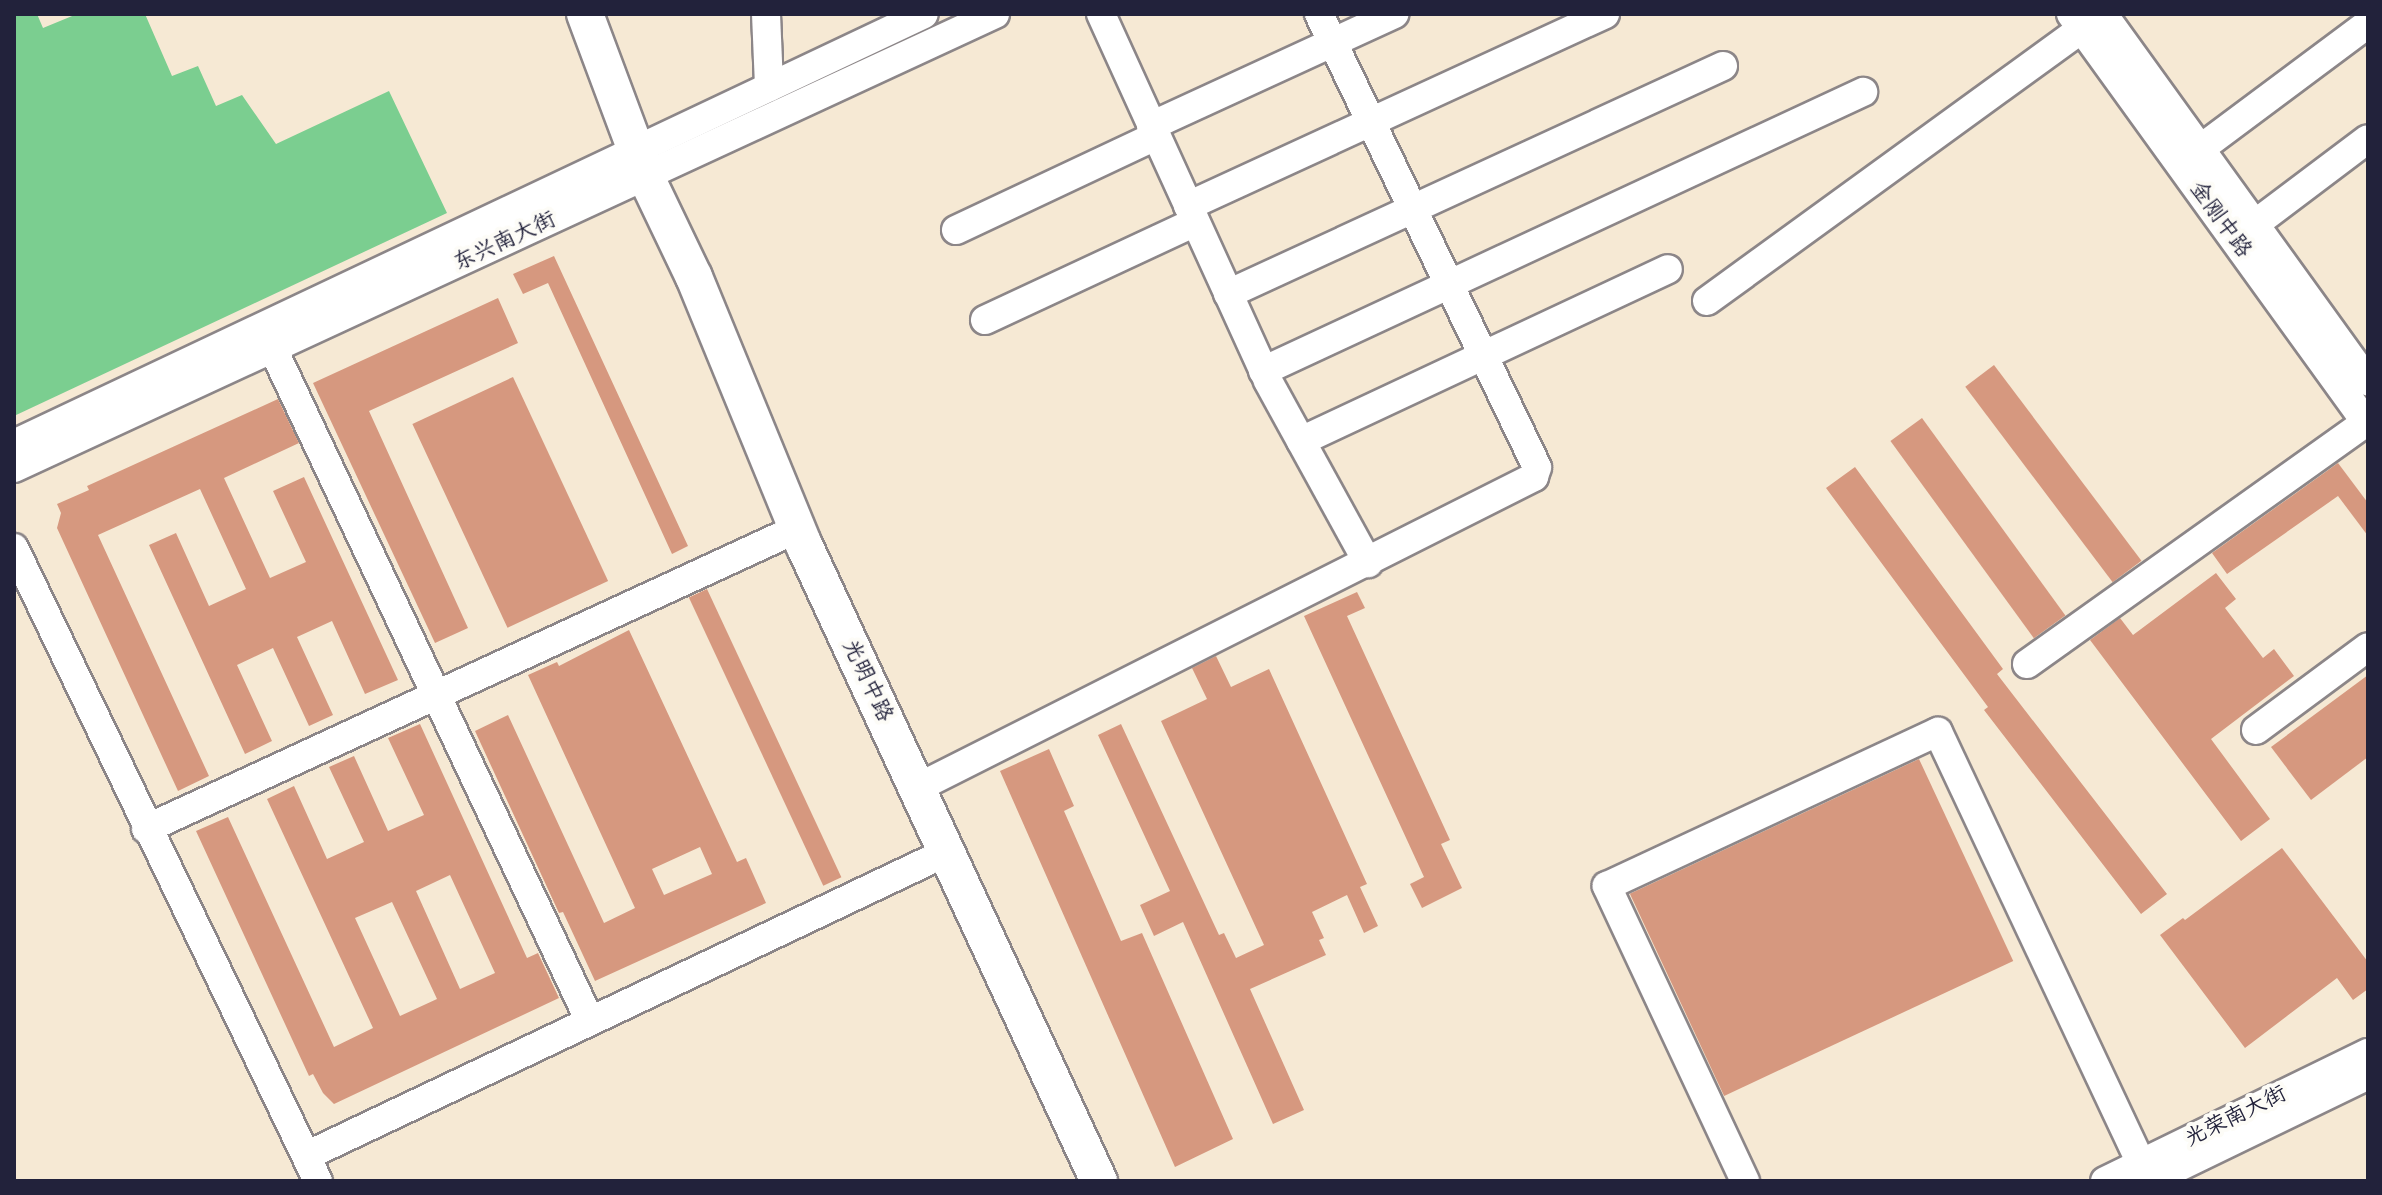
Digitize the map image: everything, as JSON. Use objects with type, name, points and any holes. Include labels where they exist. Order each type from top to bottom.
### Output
[{"type":"main road","name":"光明中路","points":[[585,14],[641,163],[694,277],[804,545],[1099,1181]]},
{"type":"main road","name":"光明中路","points":[[641,163],[675,285],[779,537],[1077,1181]]},
{"type":"street","points":[[766,14],[769,87]]},
{"type":"street","name":"东兴南大街","points":[[14,468],[273,349],[641,163],[769,87],[924,14]]},
{"type":"street","name":"东兴南大街","points":[[14,444],[641,163],[995,14]]},
{"type":"street","points":[[1101,14],[1263,371],[1368,563]]},
{"type":"street","points":[[917,788],[1534,477],[1537,467],[1319,14]]},
{"type":"street","points":[[956,230],[1394,14]]},
{"type":"street","points":[[985,320],[1370,123],[1605,14]]},
{"type":"street","points":[[1707,301],[2086,19]]},
{"type":"street","name":"金刚中路","points":[[2086,19],[2200,149],[2368,381]]},
{"type":"street","name":"金刚中路","points":[[2086,19],[2367,423]]},
{"type":"street","points":[[2200,149],[2368,24]]},
{"type":"street","points":[[1228,294],[1723,66]]},
{"type":"street","points":[[1263,371],[1863,92]]},
{"type":"street","points":[[2255,224],[2368,139]]},
{"type":"street","points":[[1301,441],[1668,269]]},
{"type":"street","points":[[273,349],[590,1021]]},
{"type":"street","points":[[2027,664],[2367,423]]},
{"type":"street","points":[[146,829],[779,537]]},
{"type":"street","points":[[14,548],[146,829],[312,1168],[590,1021],[928,861]]},
{"type":"street","points":[[2256,730],[2368,647]]},
{"type":"street","points":[[1745,1181],[1607,886],[1938,732],[2145,1172]]},
{"type":"street","name":"光荣南大街","points":[[2145,1172],[2368,1053]]},
{"type":"street","name":"光荣南大街","points":[[2105,1181],[2145,1172],[2368,1075]]},
{"type":"green space","points":[[14,14],[37,14],[43,28],[77,14],[145,14],[172,76],[198,66],[216,106],[242,95],[276,144],[389,91],[447,213],[14,416]]},
{"type":"building","points":[[554,256],[688,546],[672,554],[548,283],[523,294],[513,274]]},
{"type":"building","points":[[498,298],[518,343],[369,411],[468,628],[435,643],[313,383]]},
{"type":"building","points":[[1994,365],[2141,561],[2113,582],[1965,387]]},
{"type":"building","points":[[513,377],[608,581],[507,628],[412,424]]},
{"type":"building","points":[[278,399],[299,443],[224,478],[270,578],[306,562],[273,491],[304,477],[398,680],[365,694],[332,621],[297,637],[333,715],[309,726],[273,648],[237,665],[272,741],[245,754],[149,545],[176,533],[209,606],[246,589],[200,489],[98,535],[209,776],[178,791],[57,528],[61,513],[57,504],[89,490],[87,486]]},
{"type":"building","points":[[1922,418],[2065,615],[2034,638],[1890,441]]},
{"type":"building","points":[[2338,463],[2368,503],[2368,536],[2338,496],[2227,574],[2212,553]]},
{"type":"building","points":[[1855,467],[2003,669],[1997,674],[2167,894],[2141,914],[1984,710],[1988,707],[1826,488]]},
{"type":"building","points":[[2216,573],[2236,599],[2225,608],[2263,658],[2274,649],[2294,676],[2211,739],[2270,819],[2241,841],[2090,640],[2120,618],[2133,635]]},
{"type":"building","points":[[707,589],[841,877],[823,886],[689,597]]},
{"type":"building","points":[[1357,592],[1365,608],[1347,616],[1450,840],[1441,844],[1462,888],[1422,908],[1410,884],[1424,877],[1304,616]]},
{"type":"building","points":[[629,630],[737,862],[746,858],[766,903],[595,981],[563,912],[559,913],[475,731],[508,715],[604,923],[635,908],[528,675],[557,662],[559,666]],"holes":[[[700,847],[712,874],[664,895],[652,869]]]},
{"type":"building","points":[[1216,656],[1231,687],[1269,669],[1367,884],[1360,887],[1378,926],[1364,933],[1347,895],[1312,912],[1324,938],[1319,940],[1326,955],[1250,989],[1304,1110],[1273,1124],[1183,922],[1154,936],[1140,905],[1170,891],[1098,735],[1121,724],[1219,935],[1224,933],[1236,958],[1264,945],[1161,721],[1207,699],[1192,668]]},
{"type":"building","points":[[2368,675],[2368,757],[2311,800],[2271,747]]},
{"type":"building","points":[[420,724],[527,958],[538,953],[559,998],[334,1104],[323,1093],[313,1074],[309,1076],[196,831],[228,817],[334,1047],[373,1028],[267,799],[294,786],[327,859],[364,842],[329,767],[354,756],[388,831],[424,815],[388,738]],"holes":[[[450,875],[495,973],[460,989],[416,891]],[[392,902],[437,999],[400,1016],[355,918]]]},
{"type":"building","points":[[1049,749],[1074,806],[1064,811],[1121,941],[1142,933],[1233,1139],[1175,1167],[1000,771]]},
{"type":"building","points":[[1919,759],[2013,961],[1724,1096],[1630,894]]},
{"type":"building","points":[[2282,848],[2368,962],[2368,989],[2353,1000],[2337,978],[2245,1048],[2160,935]]}]
